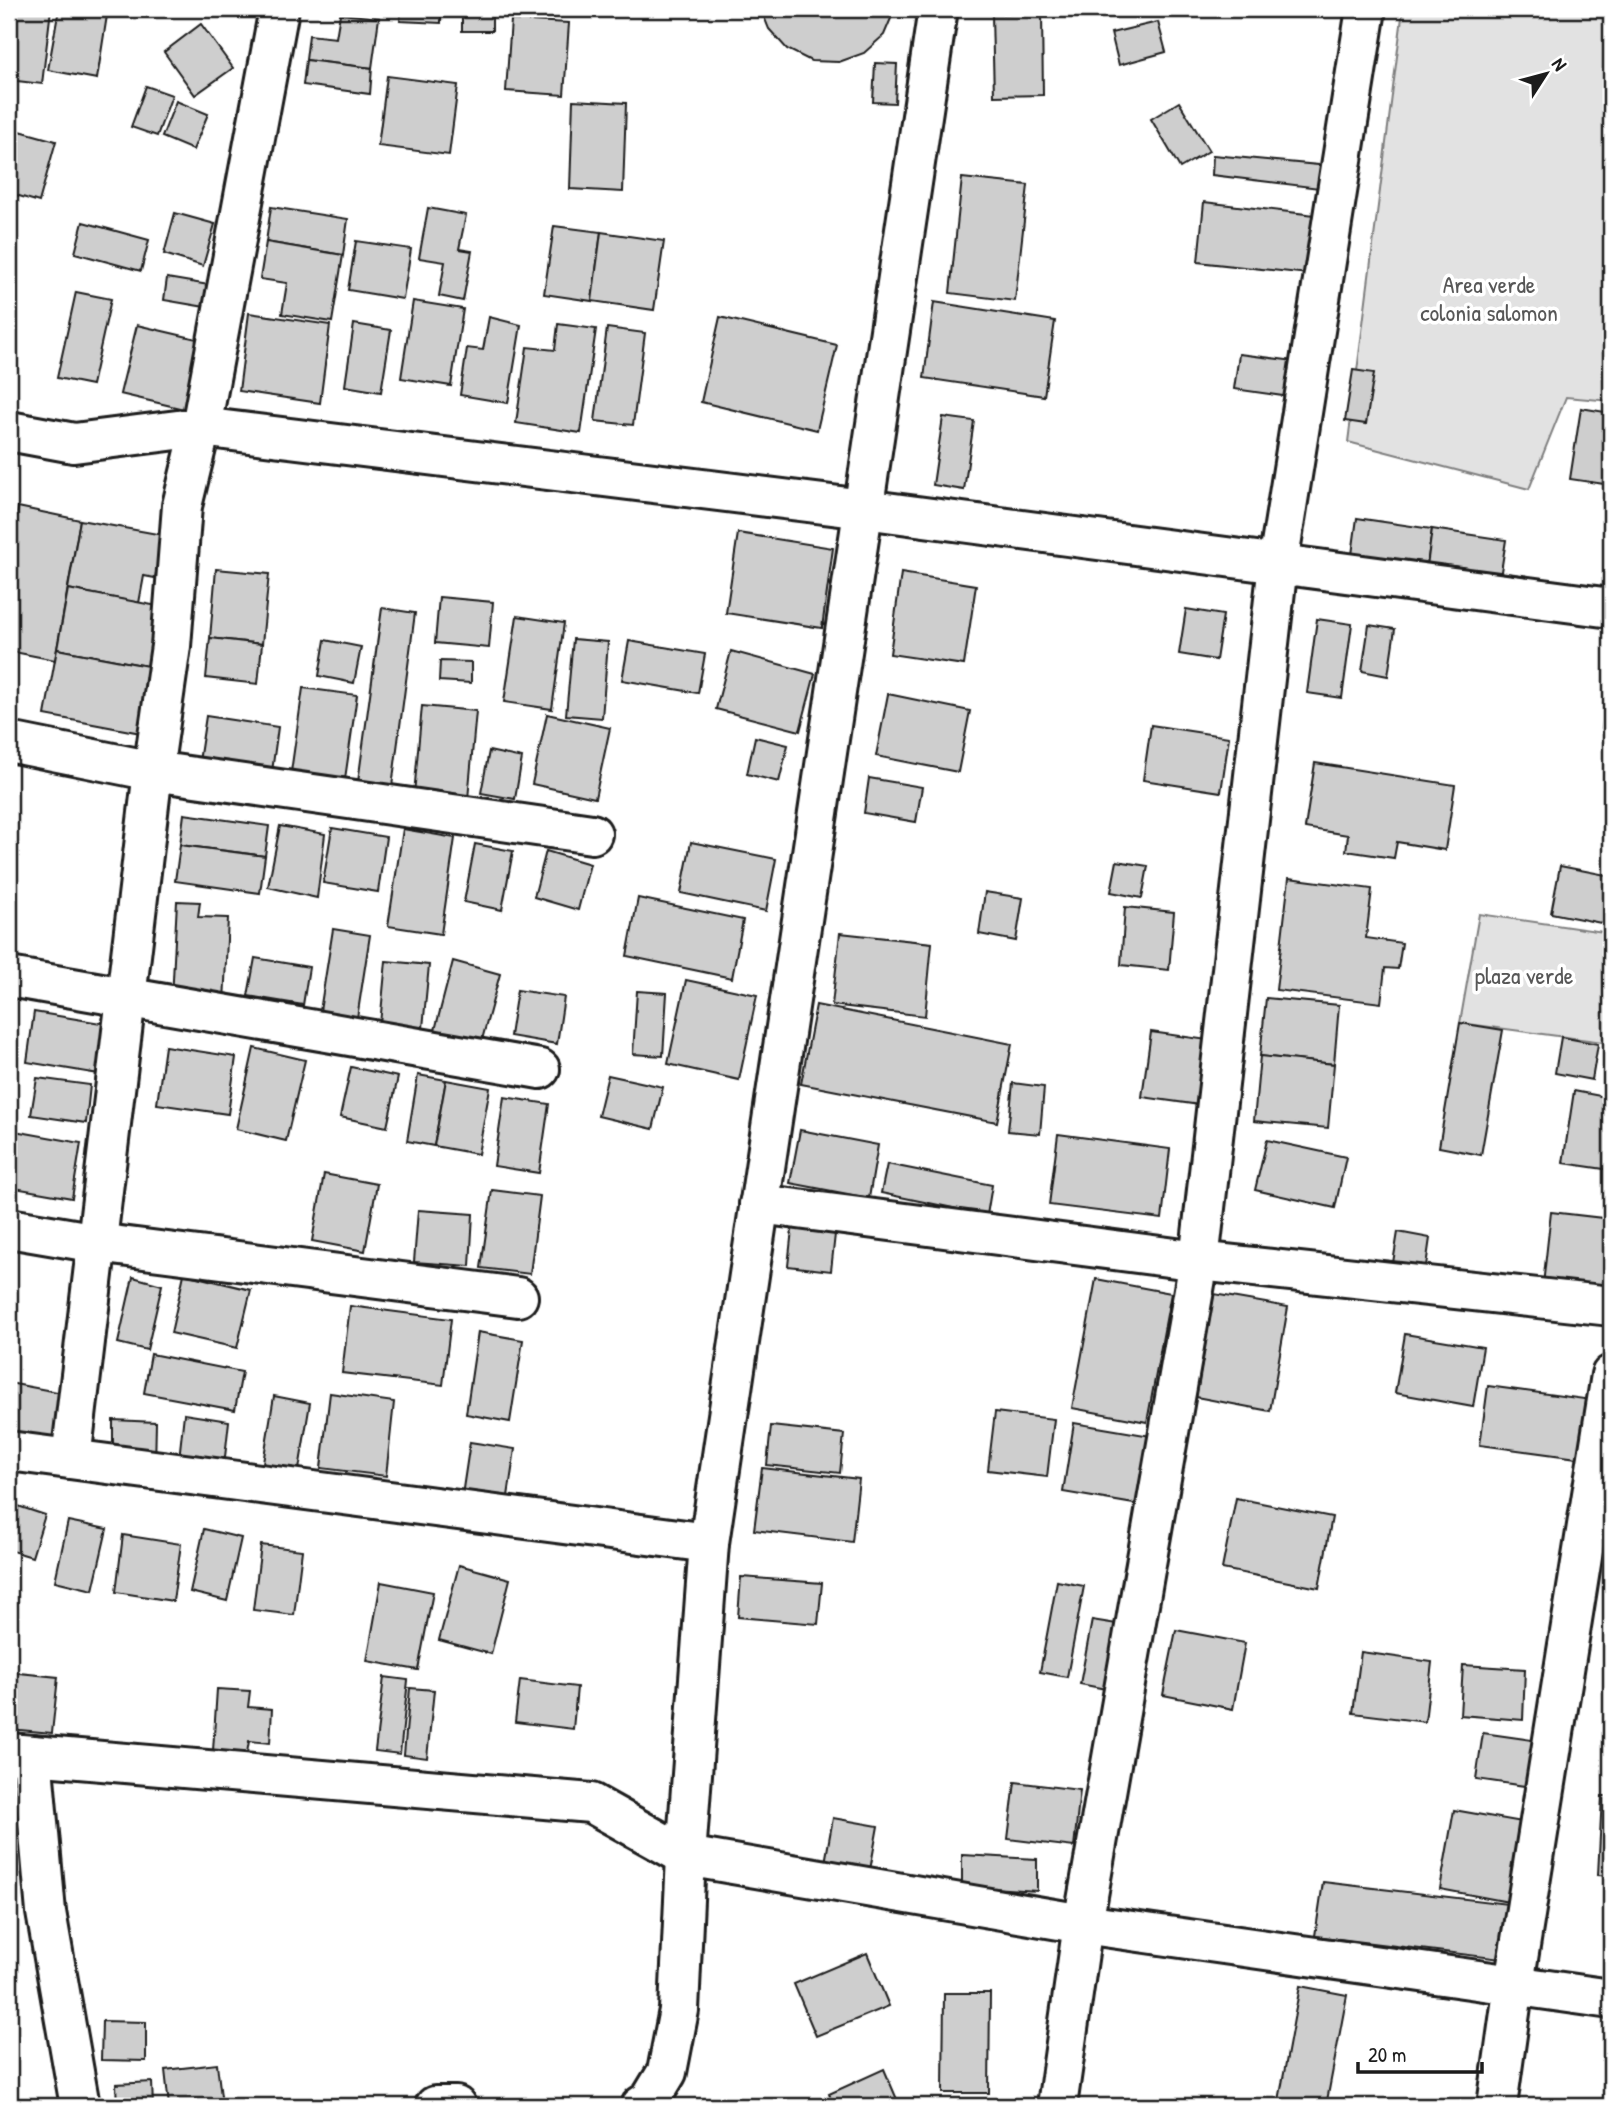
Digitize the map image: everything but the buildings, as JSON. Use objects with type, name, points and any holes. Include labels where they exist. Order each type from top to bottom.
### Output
[{"type":"street","points":[[71,1459],[153,771],[171,646],[182,506],[201,427],[279,9]]},
{"type":"street","points":[[640,2106],[650,2100],[667,2072],[679,2010],[686,1856],[709,1543],[938,9]]},
{"type":"street","points":[[1057,2106],[1083,1924],[1199,1261],[1278,564],[1366,9]]},
{"type":"street","points":[[9,431],[74,443],[201,427],[864,509],[1611,608]]},
{"type":"street","points":[[9,742],[153,771],[592,834]]},
{"type":"street","points":[[9,977],[540,1069]]},
{"type":"street","points":[[759,1204],[1199,1261],[1611,1306]]},
{"type":"street","points":[[9,1228],[97,1243],[517,1297]]},
{"type":"street","points":[[1497,2106],[1611,1375]]},
{"type":"street","points":[[9,1451],[709,1543]]},
{"type":"street","points":[[80,2106],[20,1754],[591,1803],[686,1856],[1083,1924],[1611,1999]]},
{"type":"street","points":[[435,2106],[456,2106]]},
{"type":"green space","name":"Area verde colonia salomon","points":[[1403,9],[1611,9],[1611,401],[1566,397],[1529,489],[1348,442]]},
{"type":"green space","name":"plaza verde","points":[[1479,914],[1611,933],[1611,1043],[1460,1023]]}]
